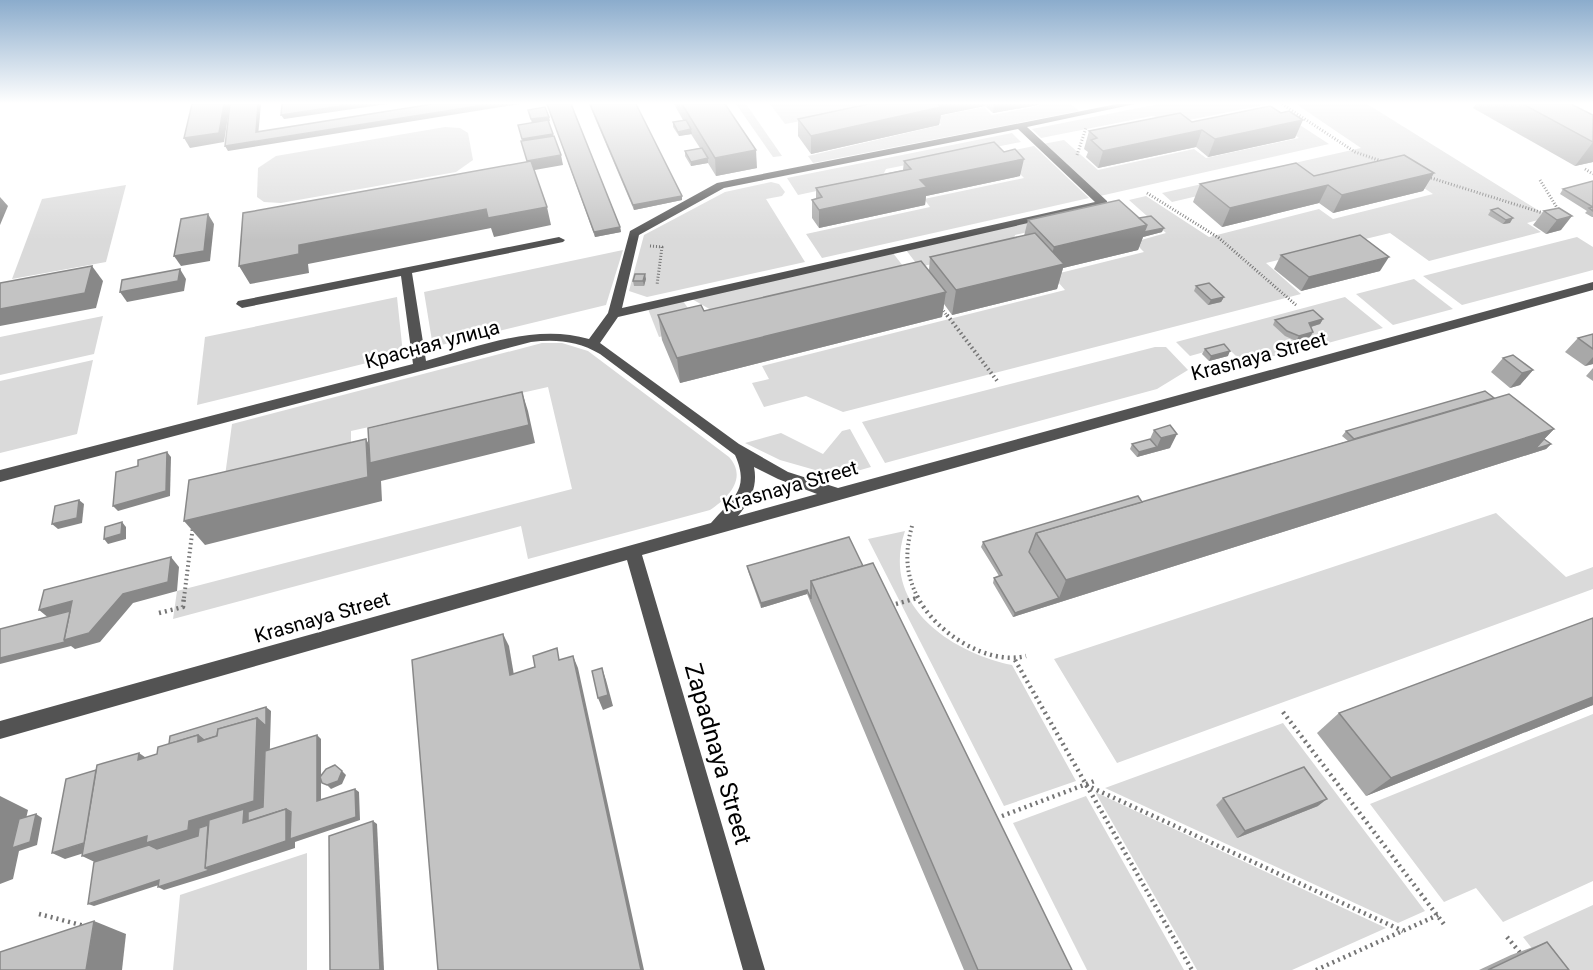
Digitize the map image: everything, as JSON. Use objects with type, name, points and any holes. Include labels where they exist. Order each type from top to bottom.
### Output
[{"type":"street","points":[[592,344],[614,314],[634,233],[721,185],[902,149]]},
{"type":"street","points":[[614,314],[1104,203],[1045,149]]},
{"type":"street","points":[[242,304],[559,240]]},
{"type":"street","points":[[406,271],[420,367]]},
{"type":"street","name":"Krasnaya Street","points":[[0,730],[840,493],[1593,286]]},
{"type":"street","name":"Красная улица","points":[[0,476],[542,336],[567,338],[592,344],[741,453],[796,483],[840,493]]},
{"type":"street","points":[[714,529],[735,510],[747,492],[750,476],[741,453]]},
{"type":"street","name":"Zapadnaya Street","points":[[633,552],[754,970]]},
{"type":"path","points":[[1076,155],[1078,149]]},
{"type":"path","points":[[1351,149],[1387,163]]},
{"type":"path","points":[[1584,169],[1593,174]]},
{"type":"path","points":[[1420,174],[1554,216]]},
{"type":"path","points":[[1540,180],[1564,220]]},
{"type":"path","points":[[1147,193],[1219,238],[1296,305]]},
{"type":"path","points":[[632,244],[662,247],[654,304]]},
{"type":"path","points":[[935,300],[998,382]]},
{"type":"path","points":[[159,614],[183,607],[194,514]]},
{"type":"path","points":[[912,526],[905,556],[909,581],[917,598],[940,626],[962,642],[987,653],[1015,660],[1026,656]]},
{"type":"path","points":[[896,604],[917,598]]},
{"type":"path","points":[[1015,660],[1192,970]]},
{"type":"path","points":[[1283,712],[1446,927]]},
{"type":"path","points":[[1002,816],[1097,780]]},
{"type":"path","points":[[1086,785],[1403,931]]},
{"type":"path","points":[[39,914],[94,929]]},
{"type":"path","points":[[1316,970],[1438,915]]},
{"type":"path","points":[[1507,937],[1527,962]]},
{"type":"shaded area","points":[[315,149],[471,149],[473,160],[456,172],[281,203],[264,202],[257,197],[258,168],[276,156]]},
{"type":"shaded area","points":[[768,149],[777,149],[782,156],[773,157]]},
{"type":"shaded area","points":[[837,149],[883,149],[813,163],[808,156]]},
{"type":"shaded area","points":[[931,149],[985,149],[886,169],[882,177],[798,195],[787,178]]},
{"type":"shaded area","points":[[1018,149],[1037,149],[1089,198],[822,258],[806,234],[930,207],[924,199],[1024,178],[1000,153]]},
{"type":"shaded area","points":[[1049,149],[1075,149],[1098,170],[1193,149],[1206,158],[1247,149],[1306,149],[1100,196]]},
{"type":"shaded area","points":[[1355,149],[1440,149],[1549,217],[1527,223],[1541,232],[1429,261],[1390,233],[1266,263],[1301,294],[843,412],[806,396],[764,407],[752,383],[769,379],[762,366],[1065,290],[1052,275],[1144,252],[1134,242],[1166,233],[1129,200],[1146,196],[1209,237],[1319,209],[1333,219],[1433,194],[1391,166],[1303,187],[1287,175],[1172,202],[1162,193]]},
{"type":"shaded area","points":[[771,182],[779,184],[785,192],[782,196],[766,199],[805,262],[647,297],[629,291],[644,235],[725,192]]},
{"type":"shaded area","points":[[126,185],[106,262],[12,279],[42,199]]},
{"type":"shaded area","points":[[1102,206],[1110,213],[1015,235],[1012,246],[919,267],[906,250]]},
{"type":"shaded area","points":[[1577,237],[1593,247],[1593,270],[1462,305],[1423,276]]},
{"type":"shaded area","points":[[623,250],[606,305],[433,347],[424,292]]},
{"type":"shaded area","points":[[893,253],[906,270],[718,314],[692,299]]},
{"type":"shaded area","points":[[1414,279],[1453,309],[1393,325],[1356,294]]},
{"type":"shaded area","points":[[397,297],[403,354],[197,405],[205,337]]},
{"type":"shaded area","points":[[1345,297],[1383,328],[1284,355],[1239,359],[1226,346],[1190,356],[1176,342]]},
{"type":"shaded area","points":[[683,301],[701,327],[659,337],[648,309]]},
{"type":"shaded area","points":[[103,316],[94,354],[0,375],[0,337]]},
{"type":"shaded area","points":[[542,343],[562,343],[588,351],[729,457],[737,472],[736,480],[729,493],[710,510],[528,559],[521,526],[173,619],[177,591],[572,489],[548,387],[351,431],[351,447],[225,476],[232,424]]},
{"type":"shaded area","points":[[1155,347],[1166,347],[1188,370],[1157,389],[885,463],[862,422]]},
{"type":"shaded area","points":[[93,360],[77,434],[0,453],[0,381]]},
{"type":"shaded area","points":[[850,429],[871,467],[843,475],[822,472],[780,460],[745,443],[781,433],[823,454],[842,431]]},
{"type":"shaded area","points":[[1496,513],[1566,577],[1593,567],[1593,589],[1117,763],[1054,659]]},
{"type":"shaded area","points":[[905,531],[900,557],[902,581],[912,602],[926,621],[944,636],[989,659],[1012,665],[1076,781],[1004,806],[868,539]]},
{"type":"shaded area","points":[[1593,714],[1593,881],[1503,922],[1476,888],[1444,902],[1370,804]]},
{"type":"shaded area","points":[[1283,723],[1425,911],[1398,923],[1105,788]]},
{"type":"shaded area","points":[[1095,792],[1386,928],[1292,970],[1197,970]]},
{"type":"shaded area","points":[[1086,796],[1184,970],[1087,970],[1013,823]]},
{"type":"shaded area","points":[[307,853],[307,970],[173,970],[180,895]]},
{"type":"shaded area","points":[[1593,905],[1593,970],[1549,970],[1523,937]]},
{"type":"building","points":[[523,149],[559,149],[561,155],[527,161]]},
{"type":"building","points":[[564,149],[589,149],[620,227],[594,232]]},
{"type":"building","points":[[609,149],[659,149],[682,196],[633,205]]},
{"type":"building","points":[[703,149],[708,158],[691,162],[685,151]]},
{"type":"building","points":[[710,149],[756,150],[715,158]]},
{"type":"building","points":[[960,149],[1001,149],[1004,152],[1015,149],[1024,159],[920,180],[927,187],[819,210],[812,200],[822,197],[816,188],[911,169],[904,161]]},
{"type":"building","points":[[1404,155],[1434,173],[1342,195],[1328,185],[1230,208],[1200,184],[1296,163],[1314,176]]},
{"type":"building","points":[[531,161],[547,207],[488,218],[486,209],[299,245],[299,254],[239,266],[243,213]]},
{"type":"building","points":[[1593,181],[1593,207],[1563,189]]},
{"type":"building","points":[[1119,200],[1147,225],[1054,247],[1028,220]]},
{"type":"building","points":[[1498,208],[1513,218],[1506,220],[1491,210]]},
{"type":"building","points":[[1559,208],[1572,216],[1557,220],[1544,211]]},
{"type":"building","points":[[208,214],[204,251],[174,256],[181,219]]},
{"type":"building","points":[[1151,216],[1164,228],[1144,232],[1147,225],[1139,218]]},
{"type":"building","points":[[1035,233],[1064,264],[956,290],[930,257]]},
{"type":"building","points":[[1360,235],[1389,257],[1309,277],[1281,255]]},
{"type":"building","points":[[921,261],[946,292],[677,358],[658,315],[701,305],[704,311]]},
{"type":"building","points":[[92,266],[85,293],[0,309],[0,283]]},
{"type":"building","points":[[180,269],[178,281],[120,292],[122,280]]},
{"type":"building","points":[[635,274],[645,274],[643,281],[633,281]]},
{"type":"building","points":[[1209,283],[1224,297],[1211,300],[1196,286]]},
{"type":"building","points":[[1313,310],[1323,319],[1309,323],[1313,332],[1299,336],[1287,331],[1275,320]]},
{"type":"building","points":[[1593,334],[1593,349],[1578,338]]},
{"type":"building","points":[[1224,344],[1230,351],[1211,356],[1205,349]]},
{"type":"building","points":[[1513,355],[1533,370],[1522,373],[1503,358]]},
{"type":"building","points":[[1485,391],[1494,398],[1354,439],[1346,431]]},
{"type":"building","points":[[522,392],[529,425],[370,463],[368,428]]},
{"type":"building","points":[[1509,394],[1554,429],[1066,580],[1036,533]]},
{"type":"building","points":[[1170,425],[1177,434],[1161,438],[1154,430]]},
{"type":"building","points":[[366,439],[368,477],[184,521],[189,480]]},
{"type":"building","points":[[1150,439],[1157,447],[1139,452],[1132,444]]},
{"type":"building","points":[[1544,439],[1551,444],[1535,449]]},
{"type":"building","points":[[167,452],[166,491],[113,506],[116,472],[138,466],[138,460]]},
{"type":"building","points":[[1138,496],[1142,502],[1036,533],[1029,552],[1059,598],[1015,613],[994,578],[1002,575],[983,542]]},
{"type":"building","points":[[79,500],[77,518],[52,524],[55,506]]},
{"type":"building","points":[[122,522],[121,534],[104,539],[105,527]]},
{"type":"building","points":[[849,537],[863,566],[811,581],[811,599],[807,590],[761,603],[747,566]]},
{"type":"building","points":[[171,557],[168,582],[123,594],[89,633],[64,640],[72,601],[39,610],[44,590]]},
{"type":"building","points":[[873,563],[1072,970],[978,970],[811,581]]},
{"type":"building","points":[[70,611],[65,642],[0,658],[0,629]]},
{"type":"building","points":[[1593,618],[1593,697],[1391,778],[1339,713]]},
{"type":"building","points":[[503,634],[510,675],[535,667],[533,656],[557,648],[559,660],[573,656],[641,970],[438,970],[412,660]]},
{"type":"building","points":[[602,668],[608,695],[598,698],[592,671]]},
{"type":"building","points":[[266,707],[266,726],[257,718],[218,729],[217,736],[204,740],[198,735],[169,744],[170,736]]},
{"type":"building","points":[[257,718],[254,801],[189,821],[188,830],[146,843],[147,836],[82,856],[97,765],[139,753],[138,760],[157,754],[158,747],[198,735],[198,742],[217,736],[218,729]]},
{"type":"building","points":[[317,735],[317,801],[355,789],[356,817],[290,839],[291,812],[286,809],[248,821],[248,812],[263,807],[265,751]]},
{"type":"building","points":[[335,765],[342,771],[338,781],[327,785],[322,783],[320,777],[326,769]]},
{"type":"building","points":[[1304,767],[1327,799],[1245,831],[1223,798]]},
{"type":"building","points":[[96,770],[84,843],[52,853],[66,779]]},
{"type":"building","points":[[244,809],[243,823],[286,809],[286,841],[205,868],[209,820]]},
{"type":"building","points":[[36,814],[30,842],[12,848],[19,819]]},
{"type":"building","points":[[373,821],[380,970],[330,970],[329,836]]},
{"type":"building","points":[[208,825],[205,868],[210,870],[158,887],[159,880],[88,904],[94,862],[149,845],[157,849],[198,836],[199,828]]},
{"type":"building","points":[[94,921],[86,970],[0,970],[0,952]]},
{"type":"building","points":[[1547,942],[1569,970],[1488,970]]}]
